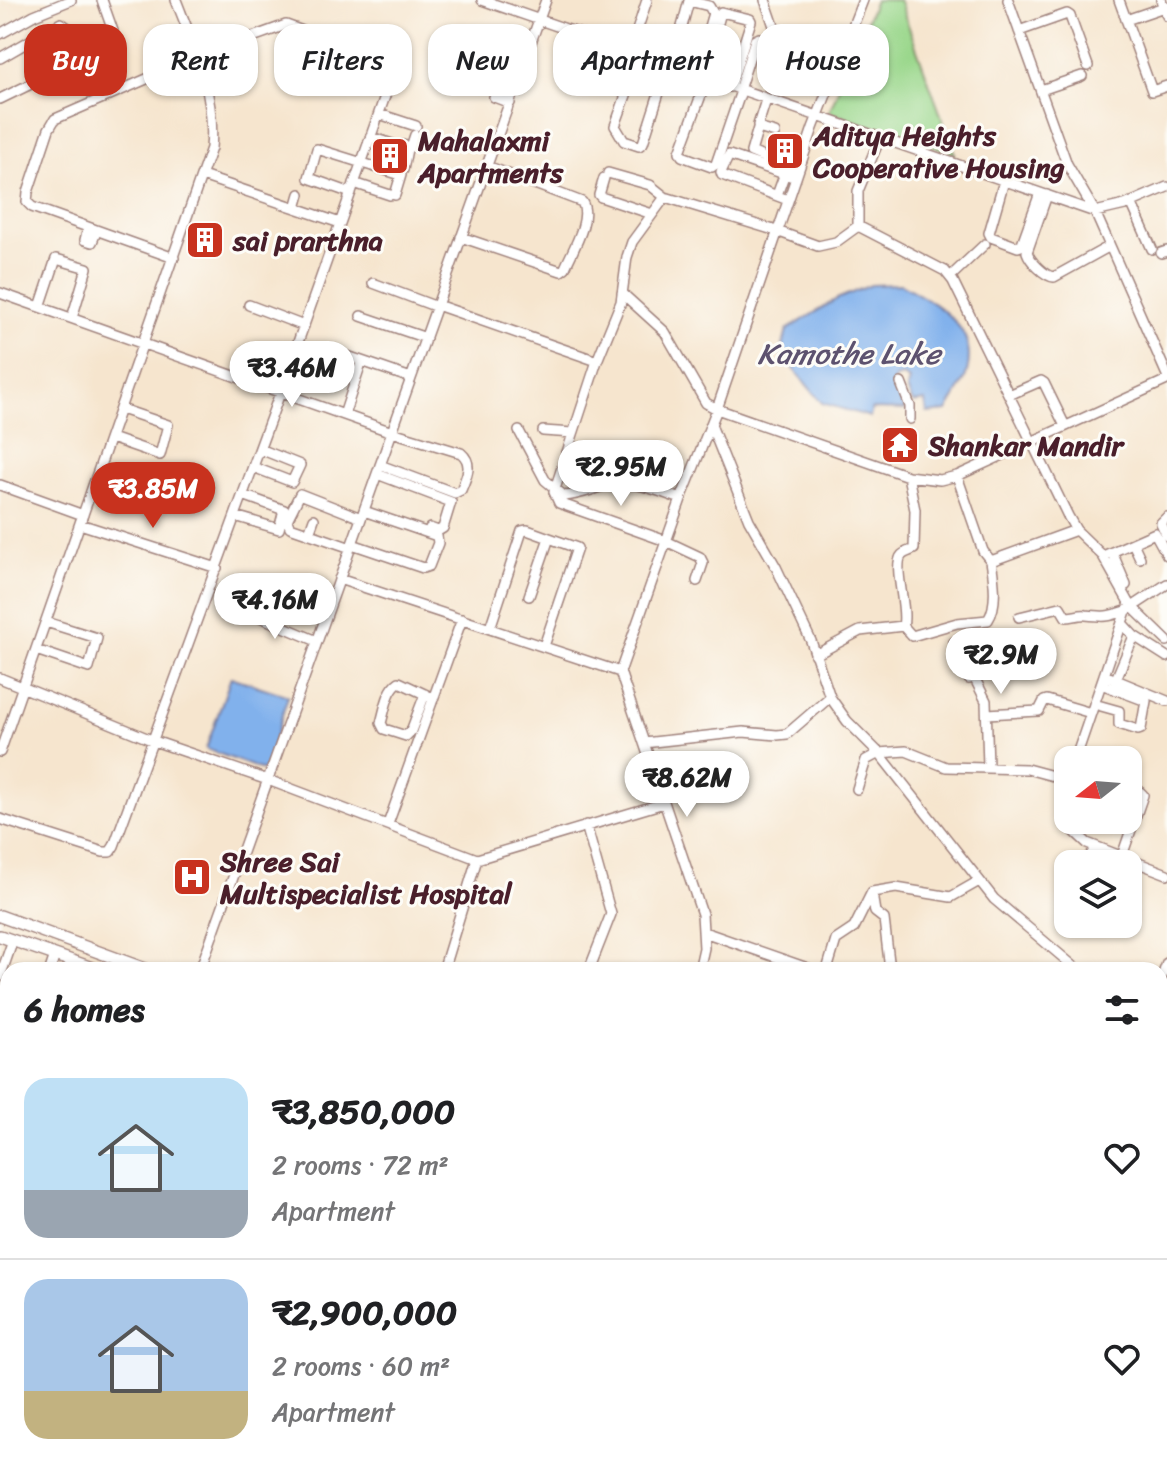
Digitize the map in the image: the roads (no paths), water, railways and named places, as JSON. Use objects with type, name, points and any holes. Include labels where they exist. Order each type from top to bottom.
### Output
[{"type":"main road","points":[[0,916],[126,962]]},
{"type":"main road","points":[[0,936],[75,962]]},
{"type":"street","points":[[0,34],[34,15],[71,0]]},
{"type":"street","points":[[102,0],[111,24]]},
{"type":"street","points":[[176,0],[185,24]]},
{"type":"street","points":[[482,0],[553,26]]},
{"type":"street","points":[[203,962],[546,0]]},
{"type":"street","points":[[642,24],[647,0]]},
{"type":"street","points":[[765,0],[773,24]]},
{"type":"street","points":[[854,24],[863,0]]},
{"type":"street","points":[[622,293],[665,332],[706,403],[908,476],[940,480],[957,476],[1167,377],[1095,212],[1067,164],[1008,0]]},
{"type":"street","points":[[1119,0],[1152,91],[1167,86]]},
{"type":"street","points":[[682,24],[689,1],[709,6],[713,13],[711,24]]},
{"type":"street","points":[[59,5],[69,24]]},
{"type":"street","points":[[1126,20],[1164,7]]},
{"type":"street","points":[[717,24],[721,12],[750,19],[741,66]]},
{"type":"street","points":[[1019,31],[1067,14],[1088,66]]},
{"type":"street","points":[[0,58],[61,23],[68,28],[79,53],[76,62],[66,68],[0,99]]},
{"type":"street","points":[[0,819],[110,852],[244,494],[396,65],[293,26],[280,26],[258,34]]},
{"type":"street","points":[[741,76],[757,39]]},
{"type":"street","points":[[1041,90],[1082,76]]},
{"type":"street","points":[[143,80],[55,119],[49,129],[27,202],[32,207],[92,230],[174,258]]},
{"type":"street","points":[[741,91],[1095,212],[1167,187]]},
{"type":"street","points":[[0,752],[211,148],[213,113],[208,96]]},
{"type":"street","points":[[623,96],[615,126],[624,141],[639,146],[643,143],[659,96]]},
{"type":"street","points":[[696,96],[680,152],[682,156],[712,167],[716,164],[734,96]]},
{"type":"street","points":[[700,962],[704,932],[702,914],[620,672],[681,499],[717,409],[825,96]]},
{"type":"street","points":[[494,97],[510,103]]},
{"type":"street","points":[[758,125],[766,100]]},
{"type":"street","points":[[371,136],[409,148],[415,131],[379,114]]},
{"type":"street","points":[[775,133],[758,128],[751,152],[797,175]]},
{"type":"street","points":[[351,191],[309,178],[317,149],[403,170],[407,149],[371,136]]},
{"type":"street","points":[[858,226],[858,191],[880,138]]},
{"type":"street","points":[[788,200],[721,172],[729,155],[797,175]]},
{"type":"street","points":[[306,180],[351,191],[393,195],[401,175],[362,160]]},
{"type":"street","points":[[461,237],[561,271],[565,268],[585,217],[586,207],[582,202],[487,166]]},
{"type":"street","points":[[777,195],[785,173]]},
{"type":"street","points":[[652,214],[601,197],[606,175],[650,185],[665,197],[818,246],[836,242],[858,226]]},
{"type":"street","points":[[202,176],[340,223]]},
{"type":"street","points":[[1004,181],[989,233],[991,237],[1018,247],[1044,194]]},
{"type":"street","points":[[296,208],[300,194]]},
{"type":"street","points":[[1044,194],[1027,252],[1028,257],[1049,277],[1110,246]]},
{"type":"street","points":[[665,197],[632,242],[622,293],[555,488],[559,503],[666,541],[700,557],[703,563],[697,581]]},
{"type":"street","points":[[1131,202],[1160,251]]},
{"type":"street","points":[[858,226],[932,264],[950,277],[1076,530],[1107,554],[1126,585]]},
{"type":"street","points":[[950,277],[985,244]]},
{"type":"street","points":[[40,307],[56,259],[87,268],[72,318]]},
{"type":"street","points":[[373,283],[597,361]]},
{"type":"street","points":[[0,305],[2,294],[392,432],[461,453],[468,458],[470,466],[461,490],[448,492],[379,469]]},
{"type":"street","points":[[249,305],[304,326]]},
{"type":"street","points":[[362,318],[425,340]]},
{"type":"street","points":[[346,359],[410,381],[360,366],[346,359]]},
{"type":"street","points":[[344,415],[360,366]]},
{"type":"street","points":[[1009,395],[1041,381],[1065,426]]},
{"type":"street","points":[[901,383],[910,406],[910,419]]},
{"type":"street","points":[[111,438],[160,455],[168,425],[121,409]]},
{"type":"street","points":[[711,425],[749,520],[798,611],[830,697],[847,721],[879,753],[994,899],[1069,962]]},
{"type":"street","points":[[519,431],[545,480],[564,496],[607,485],[636,483],[681,499]]},
{"type":"street","points":[[543,431],[573,433]]},
{"type":"street","points":[[253,467],[292,482],[300,465],[260,449]]},
{"type":"street","points":[[363,512],[437,536],[438,543],[429,566],[423,568],[290,527],[287,520],[300,494],[438,531],[443,528],[451,505],[447,499],[379,469]]},
{"type":"street","points":[[908,476],[915,510],[914,549],[901,556],[897,564],[903,591],[903,626],[912,636],[957,623],[988,620],[991,615],[995,581],[991,561],[983,551],[957,476]]},
{"type":"street","points":[[0,485],[81,520],[217,568]]},
{"type":"street","points":[[244,494],[284,507]]},
{"type":"street","points":[[235,516],[279,529],[284,510],[244,494]]},
{"type":"street","points":[[1167,517],[1161,523],[1167,536]]},
{"type":"street","points":[[309,533],[314,519]]},
{"type":"street","points":[[490,628],[522,531],[527,530],[577,548],[544,646]]},
{"type":"street","points":[[991,561],[1076,530]]},
{"type":"street","points":[[1107,554],[1157,534],[1167,555]]},
{"type":"street","points":[[529,596],[549,538]]},
{"type":"street","points":[[1133,543],[1140,558]]},
{"type":"street","points":[[1107,554],[1128,608],[1167,641]]},
{"type":"street","points":[[339,579],[620,672]]},
{"type":"street","points":[[1019,617],[1060,607],[1066,617],[1086,615],[1098,618],[1128,608],[1167,584]]},
{"type":"street","points":[[1080,746],[1128,608]]},
{"type":"street","points":[[246,611],[317,641]]},
{"type":"street","points":[[429,696],[399,682],[393,686],[381,723],[384,729],[406,736],[411,731],[429,696],[462,619]]},
{"type":"street","points":[[36,650],[89,668],[97,638],[46,622]]},
{"type":"street","points":[[1122,623],[1134,636],[1167,657]]},
{"type":"street","points":[[815,655],[860,631],[903,626]]},
{"type":"street","points":[[1116,679],[1134,636]]},
{"type":"street","points":[[954,642],[969,679],[974,677],[986,701],[988,767]]},
{"type":"street","points":[[0,678],[154,741],[268,780],[477,859],[664,803]]},
{"type":"street","points":[[1103,679],[1116,679],[1167,701]]},
{"type":"street","points":[[987,714],[1039,711],[1047,700],[1119,711],[1119,724],[1141,729],[1146,701],[1103,679]]},
{"type":"street","points":[[388,824],[429,696]]},
{"type":"street","points":[[644,743],[743,732],[787,734],[830,697]]},
{"type":"street","points":[[857,789],[866,760],[879,753],[906,751],[936,765],[1027,769],[1054,776]]},
{"type":"street","points":[[586,825],[611,914],[592,962]]},
{"type":"street","points":[[1077,834],[1102,850]]},
{"type":"street","points":[[445,962],[477,859]]},
{"type":"street","points":[[1142,866],[1167,874]]},
{"type":"street","points":[[872,892],[896,888],[951,897],[979,881]]},
{"type":"street","points":[[829,962],[836,940],[854,928],[872,892]]},
{"type":"street","points":[[872,892],[875,912],[884,919],[889,962]]},
{"type":"street","points":[[704,932],[790,962]]},
{"type":"street","points":[[5,962],[13,940]]},
{"type":"street","points":[[53,962],[55,955]]},
{"type":"water","name":"Kamothe Lake","points":[[901,284],[940,308],[967,341],[967,372],[947,411],[927,413],[925,401],[913,403],[907,389],[909,380],[903,376],[895,378],[893,385],[900,391],[905,410],[872,409],[870,417],[822,403],[781,354],[787,330],[837,299],[871,285]]},
{"type":"water","points":[[231,677],[288,696],[265,771],[206,749]]},
{"type":"place","name":"Aditya Heights Cooperative Housing","points":[[785,151]]},
{"type":"place","name":"Mahalaxmi Apartments","points":[[390,156]]},
{"type":"place","name":"sai prarthna","points":[[205,240]]},
{"type":"place","name":"Shankar Mandir","points":[[900,445]]},
{"type":"place","name":"Shree Sai Multispecialist Hospital","points":[[192,877]]}]
